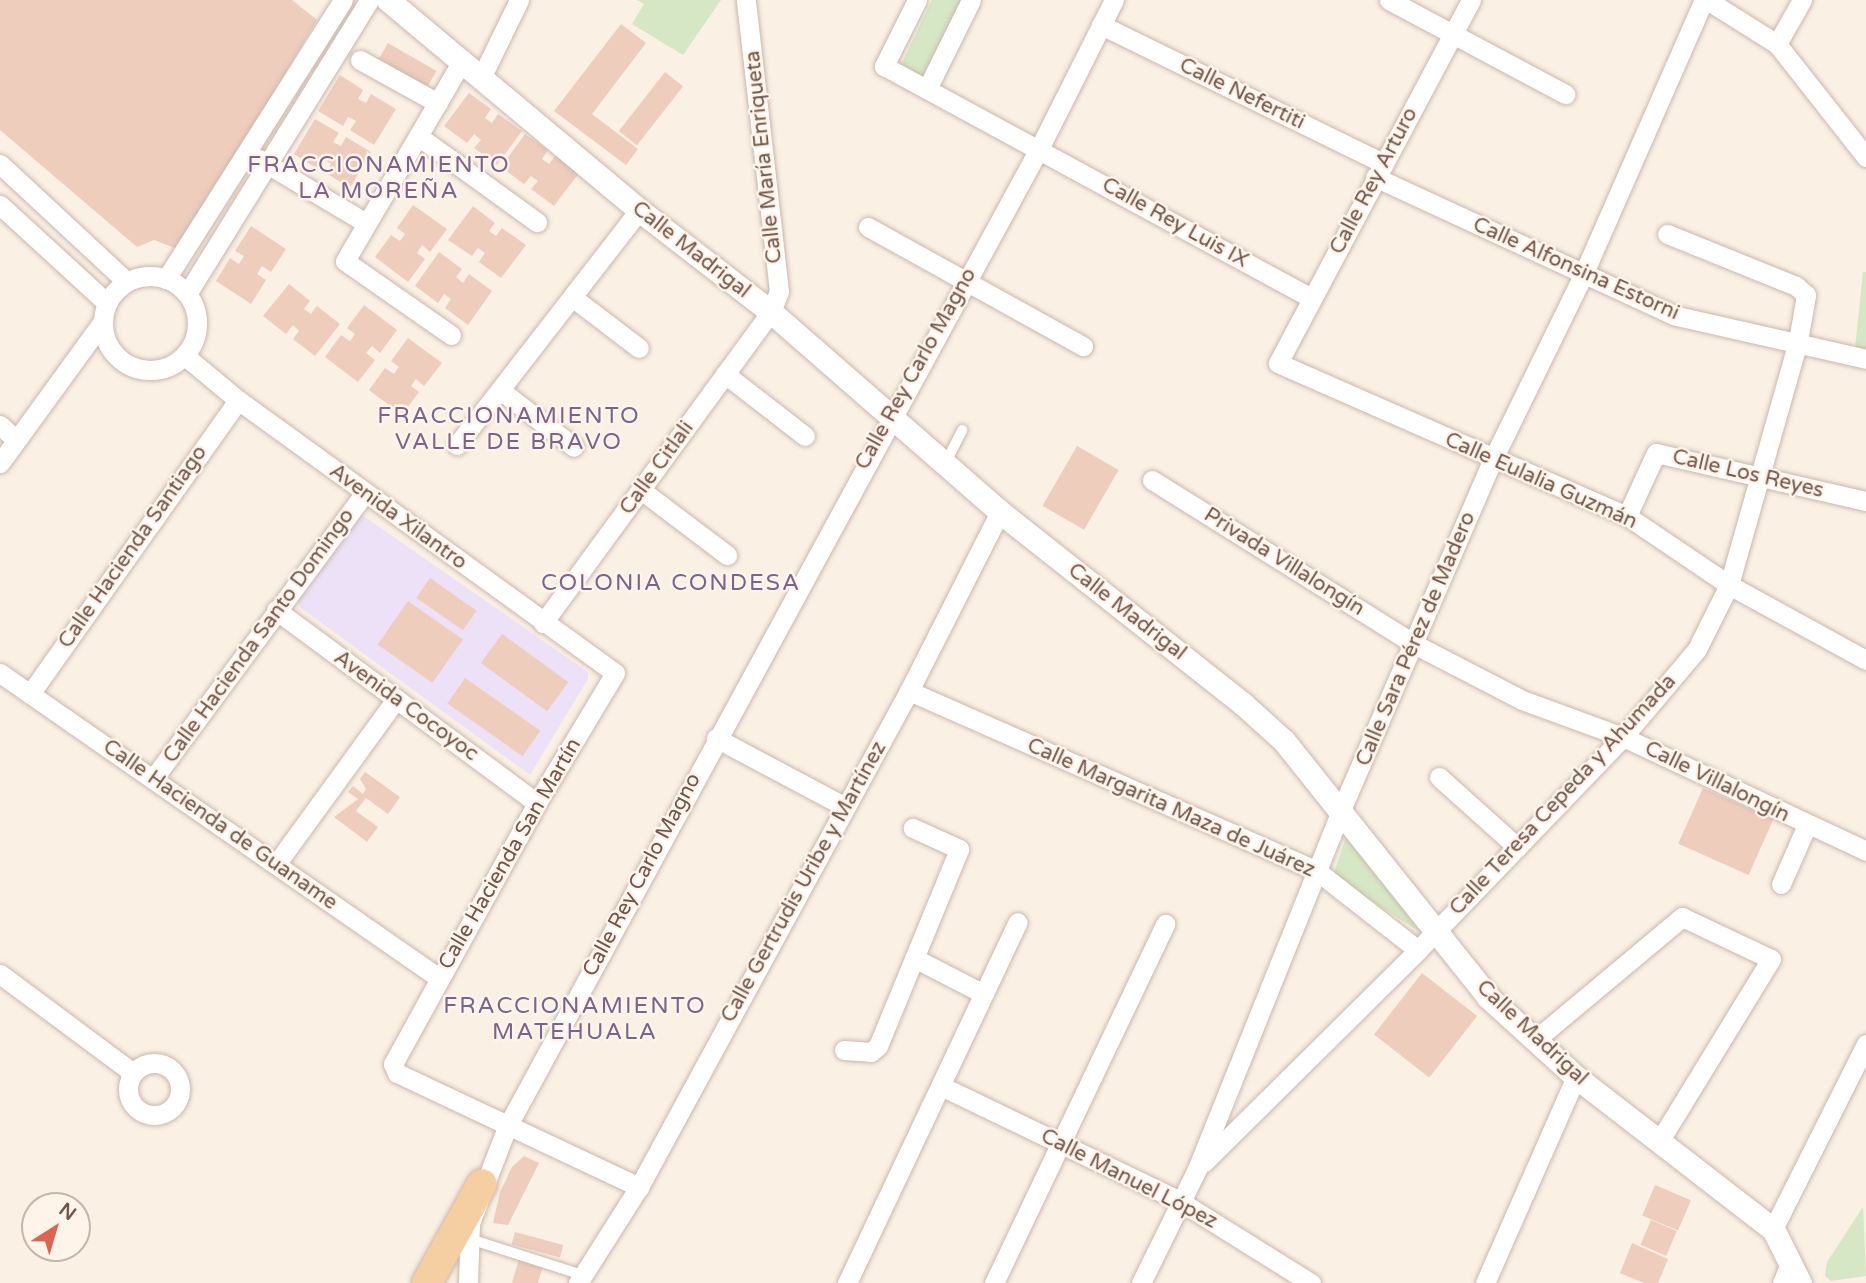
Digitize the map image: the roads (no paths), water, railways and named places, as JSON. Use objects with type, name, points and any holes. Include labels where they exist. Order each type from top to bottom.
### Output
[{"type":"main road","points":[[427,1283],[482,1184]]},
{"type":"street","points":[[166,279],[249,153],[342,0]]},
{"type":"street","points":[[187,293],[369,0]]},
{"type":"street","name":"Calle Madrigal","points":[[388,0],[639,210],[771,312],[946,462],[1000,512],[1243,704],[1284,741],[1488,998],[1576,1077],[1773,1228],[1796,1272]]},
{"type":"street","points":[[481,78],[519,0]]},
{"type":"street","name":"Calle María Enriqueta","points":[[746,0],[779,291],[771,312]]},
{"type":"street","name":"Calle Rey Luis IX","points":[[917,0],[884,66],[1312,298]]},
{"type":"street","points":[[928,89],[971,0]]},
{"type":"street","name":"Calle Rey Carlo Magno","points":[[468,1283],[470,1223],[482,1184],[507,1126],[891,414],[1039,149],[1114,0]]},
{"type":"street","points":[[1389,0],[1565,94]]},
{"type":"street","name":"Calle Rey Arturo","points":[[1278,363],[1471,0]]},
{"type":"street","points":[[1705,0],[1777,44],[1866,157]]},
{"type":"street","name":"Calle Sara Pérez de Madero","points":[[1141,1283],[1178,1200],[1197,1169],[1341,810],[1416,645],[1493,459],[1583,275],[1705,0]]},
{"type":"street","points":[[1777,44],[1802,0]]},
{"type":"street","name":"Calle Nefertiti","points":[[1101,25],[1379,170]]},
{"type":"street","points":[[360,60],[438,103]]},
{"type":"street","points":[[452,335],[345,261],[461,61]]},
{"type":"street","points":[[418,136],[537,222]]},
{"type":"street","points":[[249,153],[366,223]]},
{"type":"street","points":[[0,164],[127,282]]},
{"type":"street","name":"Calle Alfonsina Estorni","points":[[1379,170],[1583,275],[1673,315],[1798,341],[1866,359]]},
{"type":"street","points":[[0,205],[105,312],[106,340],[116,356],[132,367],[150,371],[169,367],[185,356],[197,325],[187,293],[166,279],[140,277],[127,282],[105,312],[0,463]]},
{"type":"street","points":[[457,445],[639,210]]},
{"type":"street","points":[[868,227],[1083,346]]},
{"type":"street","name":"Calle Teresa Cepeda y Ahumada","points":[[1197,1169],[1418,950],[1623,737],[1697,649],[1729,585],[1758,474],[1798,341],[1806,295],[1796,286],[1667,234]]},
{"type":"street","points":[[572,297],[639,348]]},
{"type":"street","name":"Calle Citlali","points":[[543,623],[771,312]]},
{"type":"street","name":"Avenida Xilantro","points":[[185,356],[238,400],[615,673]]},
{"type":"street","name":"Calle Eulalia Guzmán","points":[[1278,363],[1627,516],[1729,585],[1866,660]]},
{"type":"street","points":[[725,374],[805,436]]},
{"type":"street","points":[[500,390],[574,447]]},
{"type":"street","name":"Calle Hacienda Santiago","points":[[30,694],[238,400]]},
{"type":"street","points":[[0,425],[16,440]]},
{"type":"street","name":"Calle Los Reyes","points":[[1627,516],[1656,453],[1758,474],[1866,501]]},
{"type":"street","name":"Privada Villalongín","points":[[1152,480],[1416,645]]},
{"type":"street","points":[[641,490],[727,555]]},
{"type":"street","name":"Calle Hacienda Santo Domingo","points":[[153,779],[365,493]]},
{"type":"street","name":"Calle Gertrudis Uribe y Martínez","points":[[580,1279],[639,1187],[844,806],[909,691],[1000,512]]},
{"type":"street","name":"Avenida Cocoyoc","points":[[276,610],[537,803]]},
{"type":"street","name":"Calle Villalongín","points":[[1416,645],[1522,700],[1623,737],[1866,851]]},
{"type":"street","name":"Calle Hacienda de Guaname","points":[[0,673],[439,978]]},
{"type":"street","name":"Calle Hacienda San Martín","points":[[507,1126],[397,1073],[394,1056],[537,803],[615,673]]},
{"type":"street","name":"Calle Margarita Maza de Juárez","points":[[909,691],[1317,872],[1418,950]]},
{"type":"street","points":[[277,863],[396,699]]},
{"type":"street","points":[[716,738],[844,806]]},
{"type":"street","points":[[1439,777],[1517,847]]},
{"type":"street","points":[[1781,884],[1807,825]]},
{"type":"street","points":[[844,1050],[871,1052],[878,1046],[959,849],[914,828]]},
{"type":"street","points":[[1535,1040],[1682,917],[1771,959],[1659,1142]]},
{"type":"street","points":[[847,1283],[1018,922]]},
{"type":"street","points":[[995,1283],[1059,1142],[1164,924]]},
{"type":"street","points":[[915,959],[984,994]]},
{"type":"street","points":[[0,974],[132,1072]]},
{"type":"street","points":[[1773,1228],[1866,1044]]},
{"type":"street","points":[[1485,1283],[1576,1077]]},
{"type":"street","name":"Calle Manuel López","points":[[941,1086],[1178,1200],[1308,1282]]},
{"type":"street","points":[[507,1126],[639,1187]]},
{"type":"street","points":[[1782,1283],[1796,1272]]},
{"type":"lane","points":[[946,462],[962,430]]},
{"type":"lane","points":[[470,1239],[580,1279]]},
{"type":"district","name":"FRACCIONAMIENTO LA MOREÑA","points":[[379,178]]},
{"type":"district","name":"FRACCIONAMIENTO VALLE DE BRAVO","points":[[509,429]]},
{"type":"district","name":"COLONIA CONDESA","points":[[671,583]]},
{"type":"district","name":"FRACCIONAMIENTO MATEHUALA","points":[[575,1019]]}]
